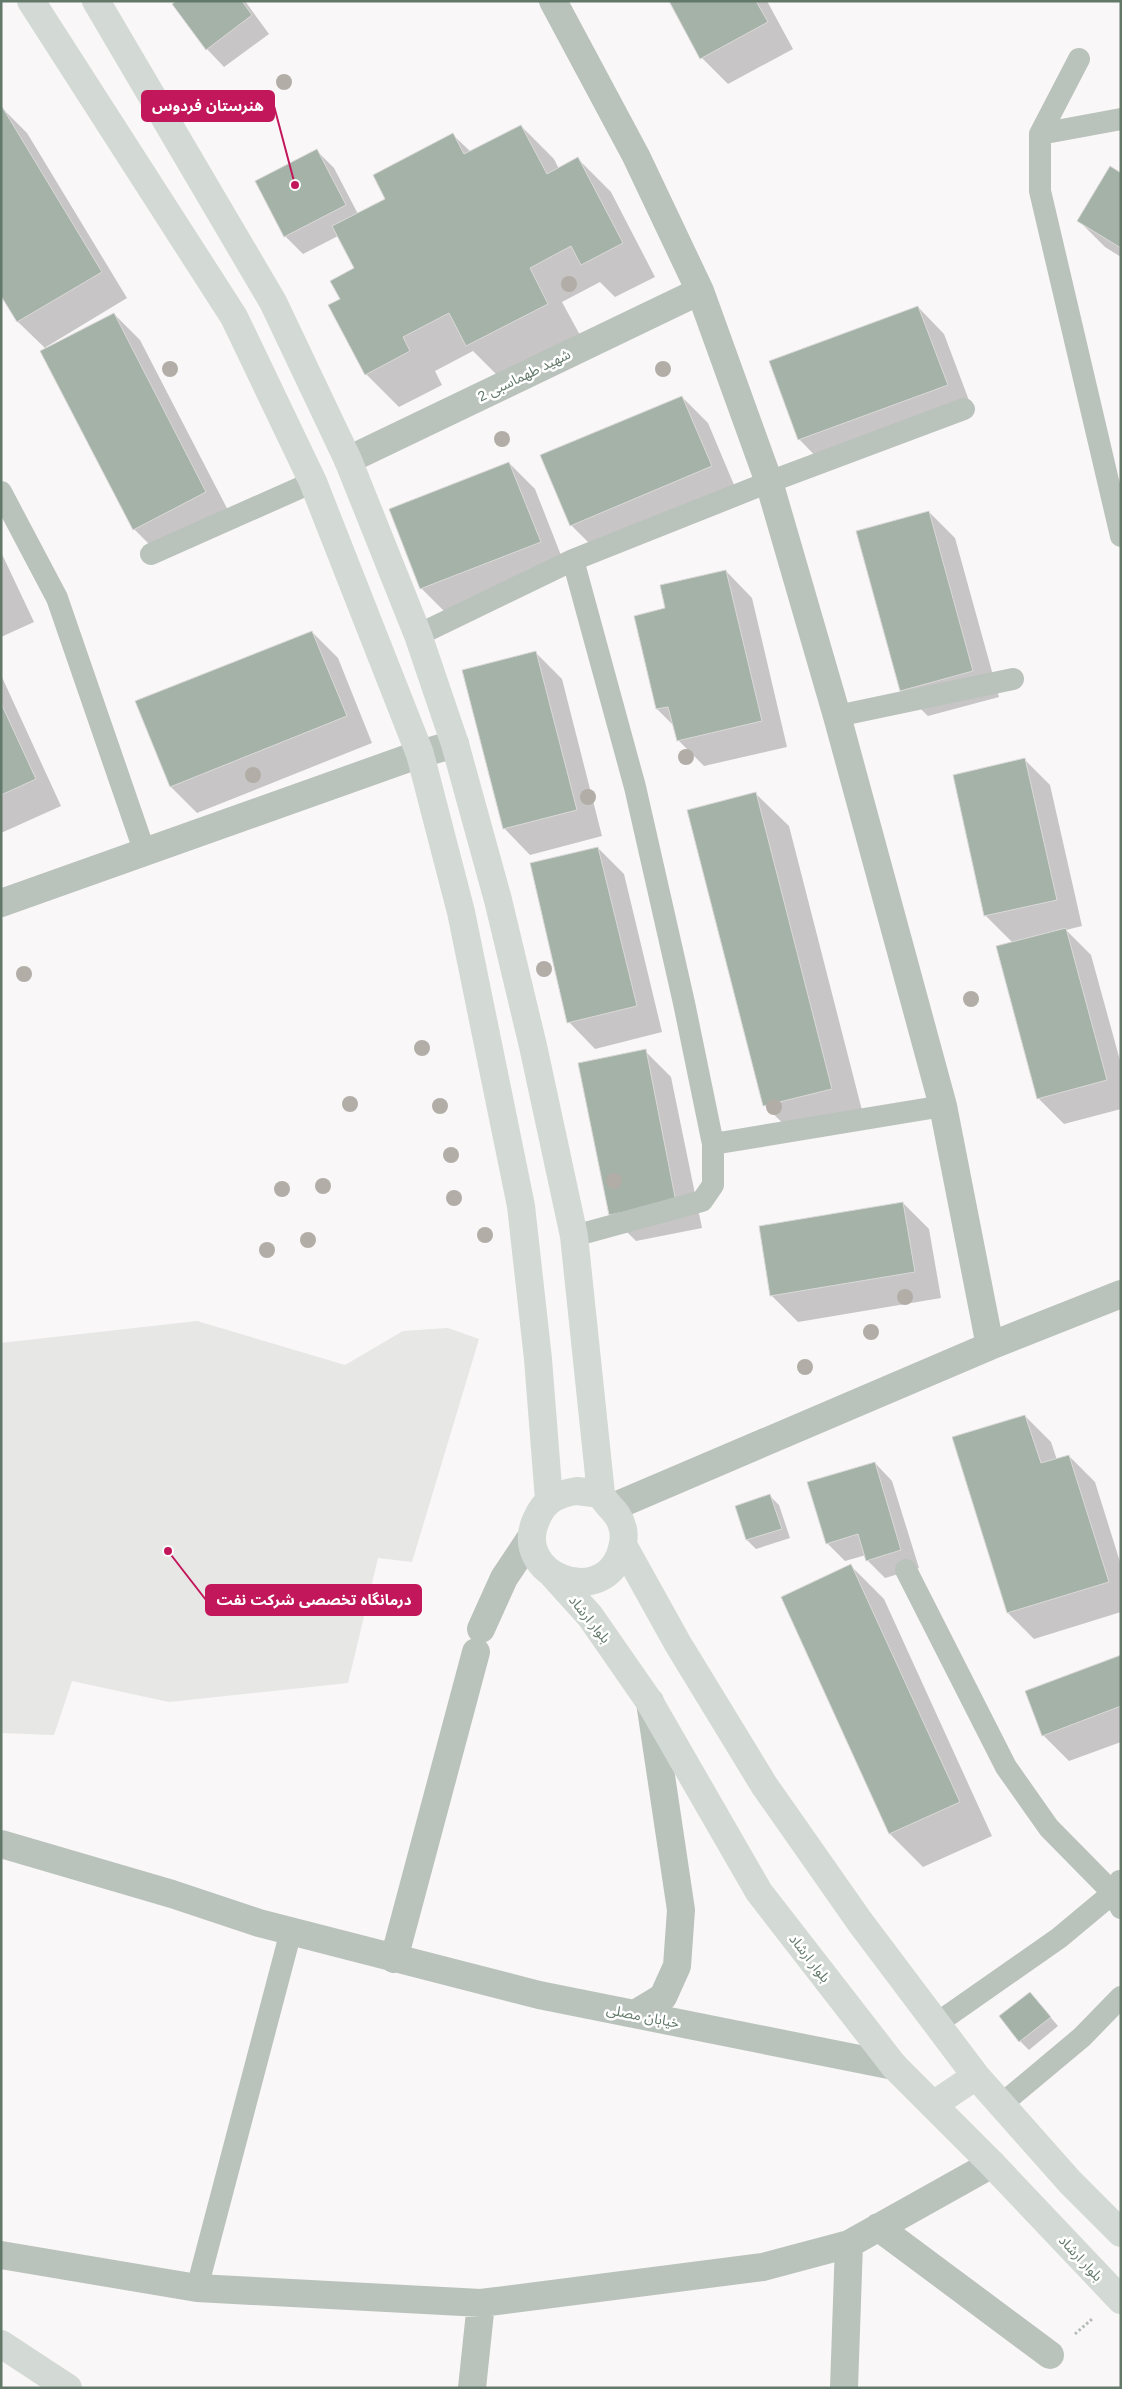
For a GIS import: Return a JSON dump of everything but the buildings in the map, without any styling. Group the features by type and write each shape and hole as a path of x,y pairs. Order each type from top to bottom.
{"main road":[{"path":"31,1 234,317 312,482 420,754 461,912 521,1206 538,1359 549,1500"},
{"path":"96,1 273,302 348,460 418,635 455,744 501,909 533,1046 574,1236 607,1500 620,1518 624,1531 623,1545 618,1559 609,1571 596,1579 581,1583 567,1581 553,1575 542,1564 535,1551 532,1536 535,1522 542,1507 549,1500 563,1493 577,1491 607,1500"},
{"path":"623,1545 678,1644 764,1785 860,1922 976,2076 1070,2182 1121,2233"},
{"name":"بلوار ارشاد","path":"553,1575 590,1616 649,1701 759,1892 894,2066 992,2164 1119,2299"},
{"path":"933,2105 976,2076"},
{"path":"1,2344 68,2388"}],"street":[{"path":"553,1 636,156 700,291 769,482 837,716 943,1106 990,1346"},
{"name":"شهید طهماسبی 2","path":"348,460 700,291"},
{"path":"1,903 420,754 455,744"},
{"path":"607,1500 1121,1294"},
{"path":"394,1959 479,1641 504,1578 532,1536"},
{"path":"635,2014 663,1997 677,1966 680,1910 649,1701"},
{"name":"خیابان مصلی","path":"1,1844 291,1931 394,1959 539,1995 894,2066"},
{"path":"1,2255 197,2288 481,2302 763,2267 848,2244 992,2164"},
{"path":"878,2227 1050,2355"},
{"path":"844,2388 848,2244"},
{"path":"472,2388 481,2302"}],"lane":[{"path":"1079,59 1040,134 1040,191 1121,536"},
{"path":"1040,134 1121,119"},
{"path":"418,635 573,560 769,482 964,409"},
{"path":"151,554 312,482"},
{"path":"1,492 57,598 145,853"},
{"path":"573,560 635,787 684,1004 713,1144 713,1185 702,1201 574,1236"},
{"path":"837,716 1013,679"},
{"path":"713,1144 943,1106"},
{"path":"906,1570 1006,1767 1049,1828 1118,1894 1059,1938 936,2024"},
{"path":"197,2288 291,1931"},
{"path":"1002,2104 1082,2038 1121,1997"}],"path":[{"path":"1050,2355 1119,2299"}],"shaded area":[{"path":"197,1321 345,1365 403,1331 448,1328 479,1339 412,1562 378,1558 348,1683 169,1702 72,1681 54,1735 1,1733 1,1343"}],"place":[{"name":"هنرستان فردوس","path":"295,185"},
{"name":"درمانگاه تخصصی شرکت نفت","path":"168,1551"}]}
